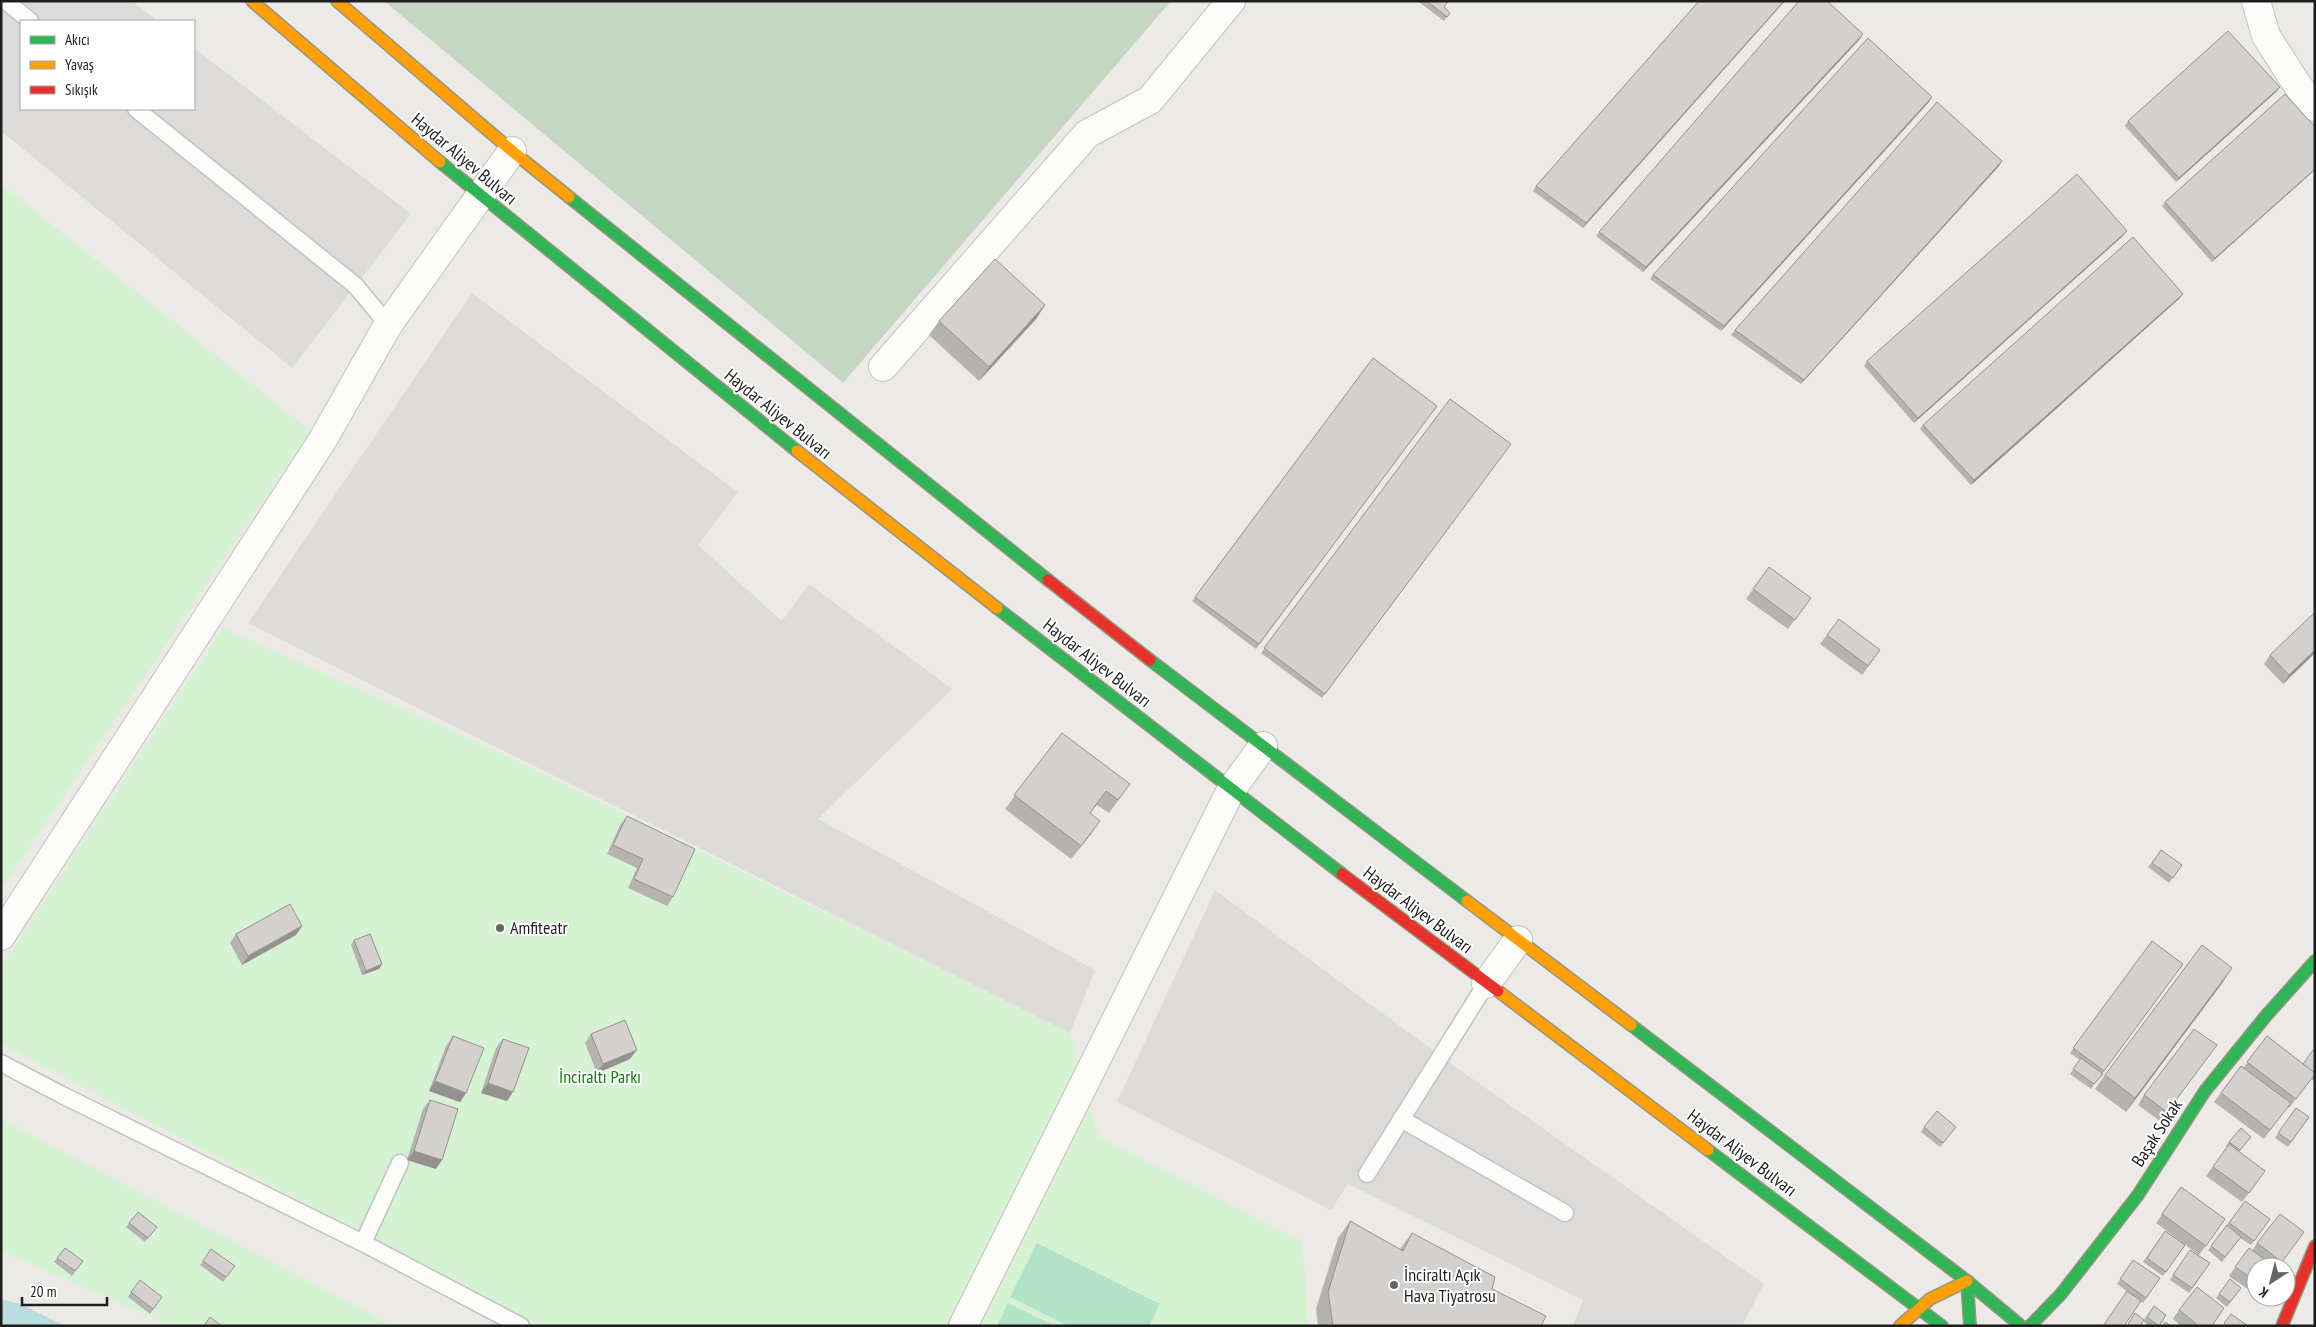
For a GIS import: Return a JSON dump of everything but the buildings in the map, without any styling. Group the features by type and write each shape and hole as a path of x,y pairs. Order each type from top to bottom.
{"main road":[{"name":"Haydar Aliyev Bulvarı","path":"252,1 479,195 824,473 1231,790 1942,1326"},
{"name":"Haydar Aliyev Bulvarı","path":"337,1 512,151 1096,619 1967,1281 2021,1326"},
{"name":"Başak Sokak","path":"2030,1326 2061,1294 2138,1194 2205,1091 2265,1017 2315,961"},
{"path":"2282,1326 2315,1246"},
{"path":"1900,1326 1918,1307 1954,1285 1967,1281 1970,1326"}],"street":[{"path":"882,367 1087,134 1150,100 1231,1"},
{"path":"2256,1 2266,36 2298,86 2315,107"},
{"path":"1,936 322,441 388,325 512,151"},
{"path":"963,1326 1231,790 1264,746"},
{"path":"1486,984 1518,940"}],"lane":[{"path":"6,1 29,20"},
{"path":"137,110 356,286 388,325"},
{"path":"1366,1174 1486,984"},
{"path":"1,1063 363,1243 521,1326"},
{"path":"1401,1119 1565,1213"},
{"path":"363,1243 400,1163"}],"green space":[{"path":"384,1 1171,1 843,383"},
{"path":"1,184 310,431 1,890"},
{"name":"İnciraltı Parkı","path":"223,628 510,757 1070,1033 1098,1136 1302,1242 1307,1326 540,1326 1,1044 1,967"},
{"path":"1,1119 393,1326 172,1326 1,1251"},
{"path":"1037,1243 1160,1304 1149,1326 1068,1326 1010,1297"},
{"path":"1008,1303 1055,1326 997,1326"}],"shaded area":[{"path":"1,1 132,1 157,20 20,20 20,110 195,110 195,49 411,214 292,368 1,131"},
{"path":"472,293 738,492 698,545 782,621 809,584 952,689 818,819 1095,970 1070,1033 248,623"},
{"path":"1215,890 1453,1065 1764,1284 1742,1326 1573,1326 1583,1300 1348,1184 1331,1210 1117,1102"}],"water":[{"path":"1,1299 21,1304 65,1326 1,1326"}],"traffic: fast":[{"path":"440,162 797,451"},
{"path":"569,197 1048,580"},
{"path":"997,608 1342,874"},
{"path":"1150,660 1467,901"},
{"path":"2030,1326 2061,1294 2138,1195 2205,1091 2265,1017 2315,961"},
{"path":"1631,1025 1967,1281 2021,1326"},
{"path":"1708,1150 1942,1326"},
{"path":"1967,1281 1970,1326"}],"traffic: slow":[{"path":"252,1 440,162"},
{"path":"337,1 512,151 569,197"},
{"path":"797,451 997,608"},
{"path":"1467,901 1631,1025"},
{"path":"1498,991 1708,1150"},
{"path":"1900,1326 1930,1299 1967,1281"}],"traffic: jam":[{"path":"1048,580 1150,660"},
{"path":"1342,874 1498,991"},
{"path":"2282,1326 2315,1246"}],"place":[{"name":"Amfiteatr","path":"500,928"},
{"name":"İnciraltı Açık Hava Tiyatrosu","path":"1394,1285"}]}
